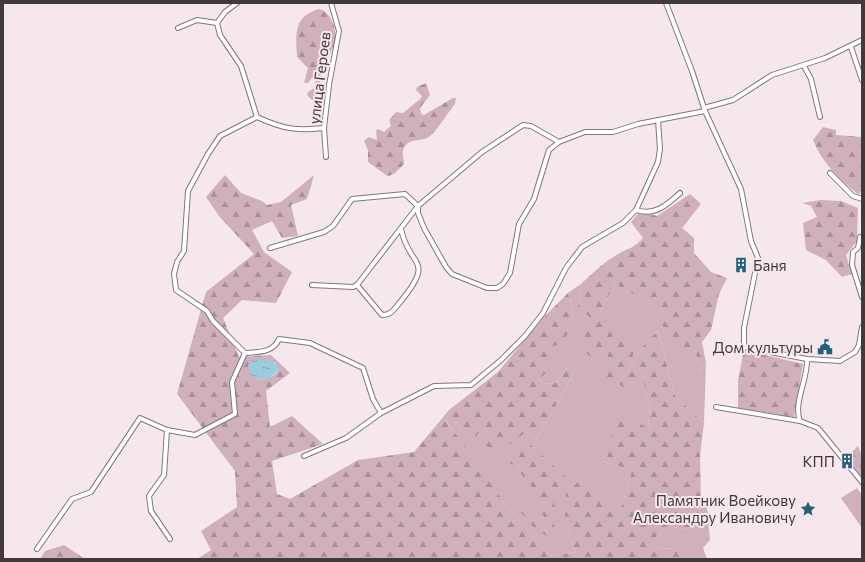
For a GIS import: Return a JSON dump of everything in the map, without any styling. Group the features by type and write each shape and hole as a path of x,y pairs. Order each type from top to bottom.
{"street":[{"path":"237,3 224,12 217,23 220,35 241,66 257,117 272,124 300,130 324,128"},
{"name":"улица Героев","path":"326,157 324,128 329,85 339,31 331,3"},
{"path":"666,3 704,109 741,190 750,240 758,258 744,328 744,346 807,359 840,361 855,352 859,345 862,327"},
{"path":"178,28 197,20 217,23"},
{"path":"270,248 324,232 333,226 352,199 405,194 418,206 422,223 439,256 452,274 487,288 497,288 504,284 510,273 519,224 534,199 549,150 559,142 585,132 613,132 704,109 733,100 772,76 804,66 850,47 862,40"},
{"path":"850,47 862,80"},
{"path":"804,66 811,79 820,117"},
{"path":"245,353 213,321 207,311 176,290 174,274 177,262 184,251 188,191 208,154 220,136 257,117"},
{"path":"304,456 346,438 381,413 434,386 471,385 501,360 525,336 543,313 566,268 582,247 623,223 636,210 658,162 660,149 658,120"},
{"path":"312,285 353,287 357,285 418,206 482,152 522,125 531,126 559,142"},
{"path":"830,173 853,196 862,199"},
{"path":"636,210 644,213 655,211 665,207 680,193"},
{"path":"357,285 382,315 392,313 418,278 417,263 402,237 401,229"},
{"path":"860,237 858,248 853,252 852,265 862,297"},
{"path":"245,353 271,349 276,345 279,339 310,343 363,368 373,399 381,413"},
{"path":"37,549 72,498 91,492 140,418 167,430 195,435 235,414 232,382 245,353"},
{"path":"800,421 797,412 807,368 807,359"},
{"path":"716,407 800,421 818,428 862,482"},
{"path":"167,430 164,475 149,496 151,511 170,539"}],"green space":[{"path":"319,9 323,10 329,15 334,26 335,39 321,74 320,100 312,100 307,95 308,92 316,87 315,78 312,78 308,83 304,83 308,68 297,57 296,40 300,21 304,16"},
{"path":"426,83 430,95 420,108 421,114 424,115 453,98 456,98 455,104 430,136 408,143 405,146 403,151 404,164 395,173 389,176 386,175 368,162 368,150 364,141 369,137 377,140 376,131 378,129 384,132 391,126 389,120 396,112 403,113 420,99 422,96 416,90 417,87"},
{"path":"823,127 836,130 836,135 862,137 862,188 859,195 832,170 817,149 813,140"},
{"path":"225,175 241,193 262,201 267,205 281,202 314,175 307,199 291,205 298,236 282,238 272,221 252,230 264,252 292,272 276,303 242,300 223,318 239,357 271,355 290,373 266,391 270,427 292,416 323,444 272,461 277,494 290,499 358,460 414,452 449,410 498,372 541,320 569,292 574,320 563,343 542,349 552,361 545,374 539,379 543,384 556,383 566,368 575,371 537,439 526,432 499,452 484,445 482,427 476,437 463,432 457,423 445,420 476,460 503,501 549,556 576,552 565,524 566,493 579,481 619,516 632,470 602,461 621,413 648,428 650,405 641,374 633,391 626,390 619,384 646,342 658,331 675,396 704,423 700,455 701,502 686,496 688,503 700,509 699,515 692,512 690,530 667,526 656,538 656,548 676,549 682,559 197,559 211,550 201,531 237,507 235,471 177,394 206,292 254,254 219,216 206,197","holes":["274,362 279,369 269,378 256,379"]},
{"path":"690,194 701,204 682,228 694,238 694,253 711,272 727,278 719,294 711,330 702,342 706,363 700,370 695,350 675,345 663,330 663,311 615,284 600,312 618,327 597,361 579,348 593,320 578,306 581,284 599,267 620,253 635,246 643,238 631,222 640,211 657,216"},
{"path":"821,200 841,201 858,208 857,241 846,255 852,274 842,277 826,260 806,250 803,223 817,217 811,206 802,203"},
{"path":"581,284 578,306 600,312 615,284 664,311 663,330 695,350 700,370 706,363 704,423 675,396 658,331 646,342 619,384 641,373 650,405 648,428 602,461 632,470 619,517 579,481 565,524 576,552 549,556 503,501 445,419 457,423 463,432 482,427 526,432 537,439 575,371 566,368 556,383 543,384 539,379 542,349 574,320 569,292"},
{"path":"623,331 637,345 631,360 614,380 600,375 610,350"},
{"path":"744,350 803,364 794,417 738,408 738,380"},
{"path":"531,445 567,478 554,495 554,520 558,542 536,530 506,495 506,486 538,521 545,518 538,508 535,492 516,467 507,461 508,451 516,452"},
{"path":"858,446 862,456 862,477 851,463 853,451"},
{"path":"857,488 862,495 862,528 841,498"},
{"path":"686,496 707,505 710,540 703,548 707,559 682,559 676,549 656,548 656,538 667,526 690,530 692,512 699,514 700,509 688,503"},
{"path":"64,545 85,559 40,559 45,551"}],"water":[{"path":"257,359 273,362 279,369 269,379 256,379 251,376 248,365 251,361"}],"place":[{"name":"Баня","path":"741,265"},
{"name":"Дом культуры","path":"825,347"},
{"name":"КПП","path":"847,461"},
{"name":"Памятник Воейкову Александру Ивановичу","path":"808,509"}]}
